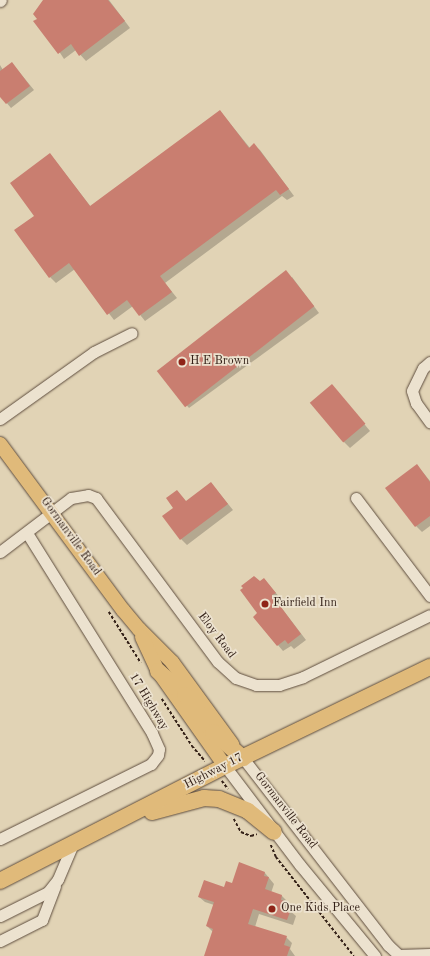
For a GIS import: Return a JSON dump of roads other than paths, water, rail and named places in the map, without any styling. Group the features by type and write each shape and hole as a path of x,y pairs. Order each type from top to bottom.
{"highway":[{"name":"Highway 17","path":"0,881 220,769 430,667"},
{"path":"158,671 185,695 213,732 243,758"},
{"path":"118,822 204,798 229,801 248,811 268,835"}],"main road":[{"name":"Gormanville Road","path":"0,444 139,630 172,662 243,758"},
{"name":"Gormanville Road","path":"139,630 158,671 220,769"}],"street":[{"path":"0,419 94,352 132,333"},
{"path":"430,362 423,368 412,391 416,402 430,422"},
{"name":"Eloy Road","path":"0,552 80,495 96,498 218,662 236,678 246,683 267,686 297,679 430,615"},
{"path":"356,498 430,596"},
{"name":"17 Highway","path":"0,839 151,764 158,755 158,749 152,733 27,533"},
{"name":"Gormanville Road","path":"243,758 388,944 399,955"},
{"name":"Gormanville Road","path":"220,769 268,835 286,847 375,956"},
{"path":"0,941 42,920 73,844"},
{"path":"0,916 48,892 58,879"},
{"path":"399,955 430,954"}],"place":[{"name":"H E Brown","path":"182,362"},
{"name":"Fairfield Inn","path":"265,604"},
{"name":"One Kids Place","path":"272,909"}]}
